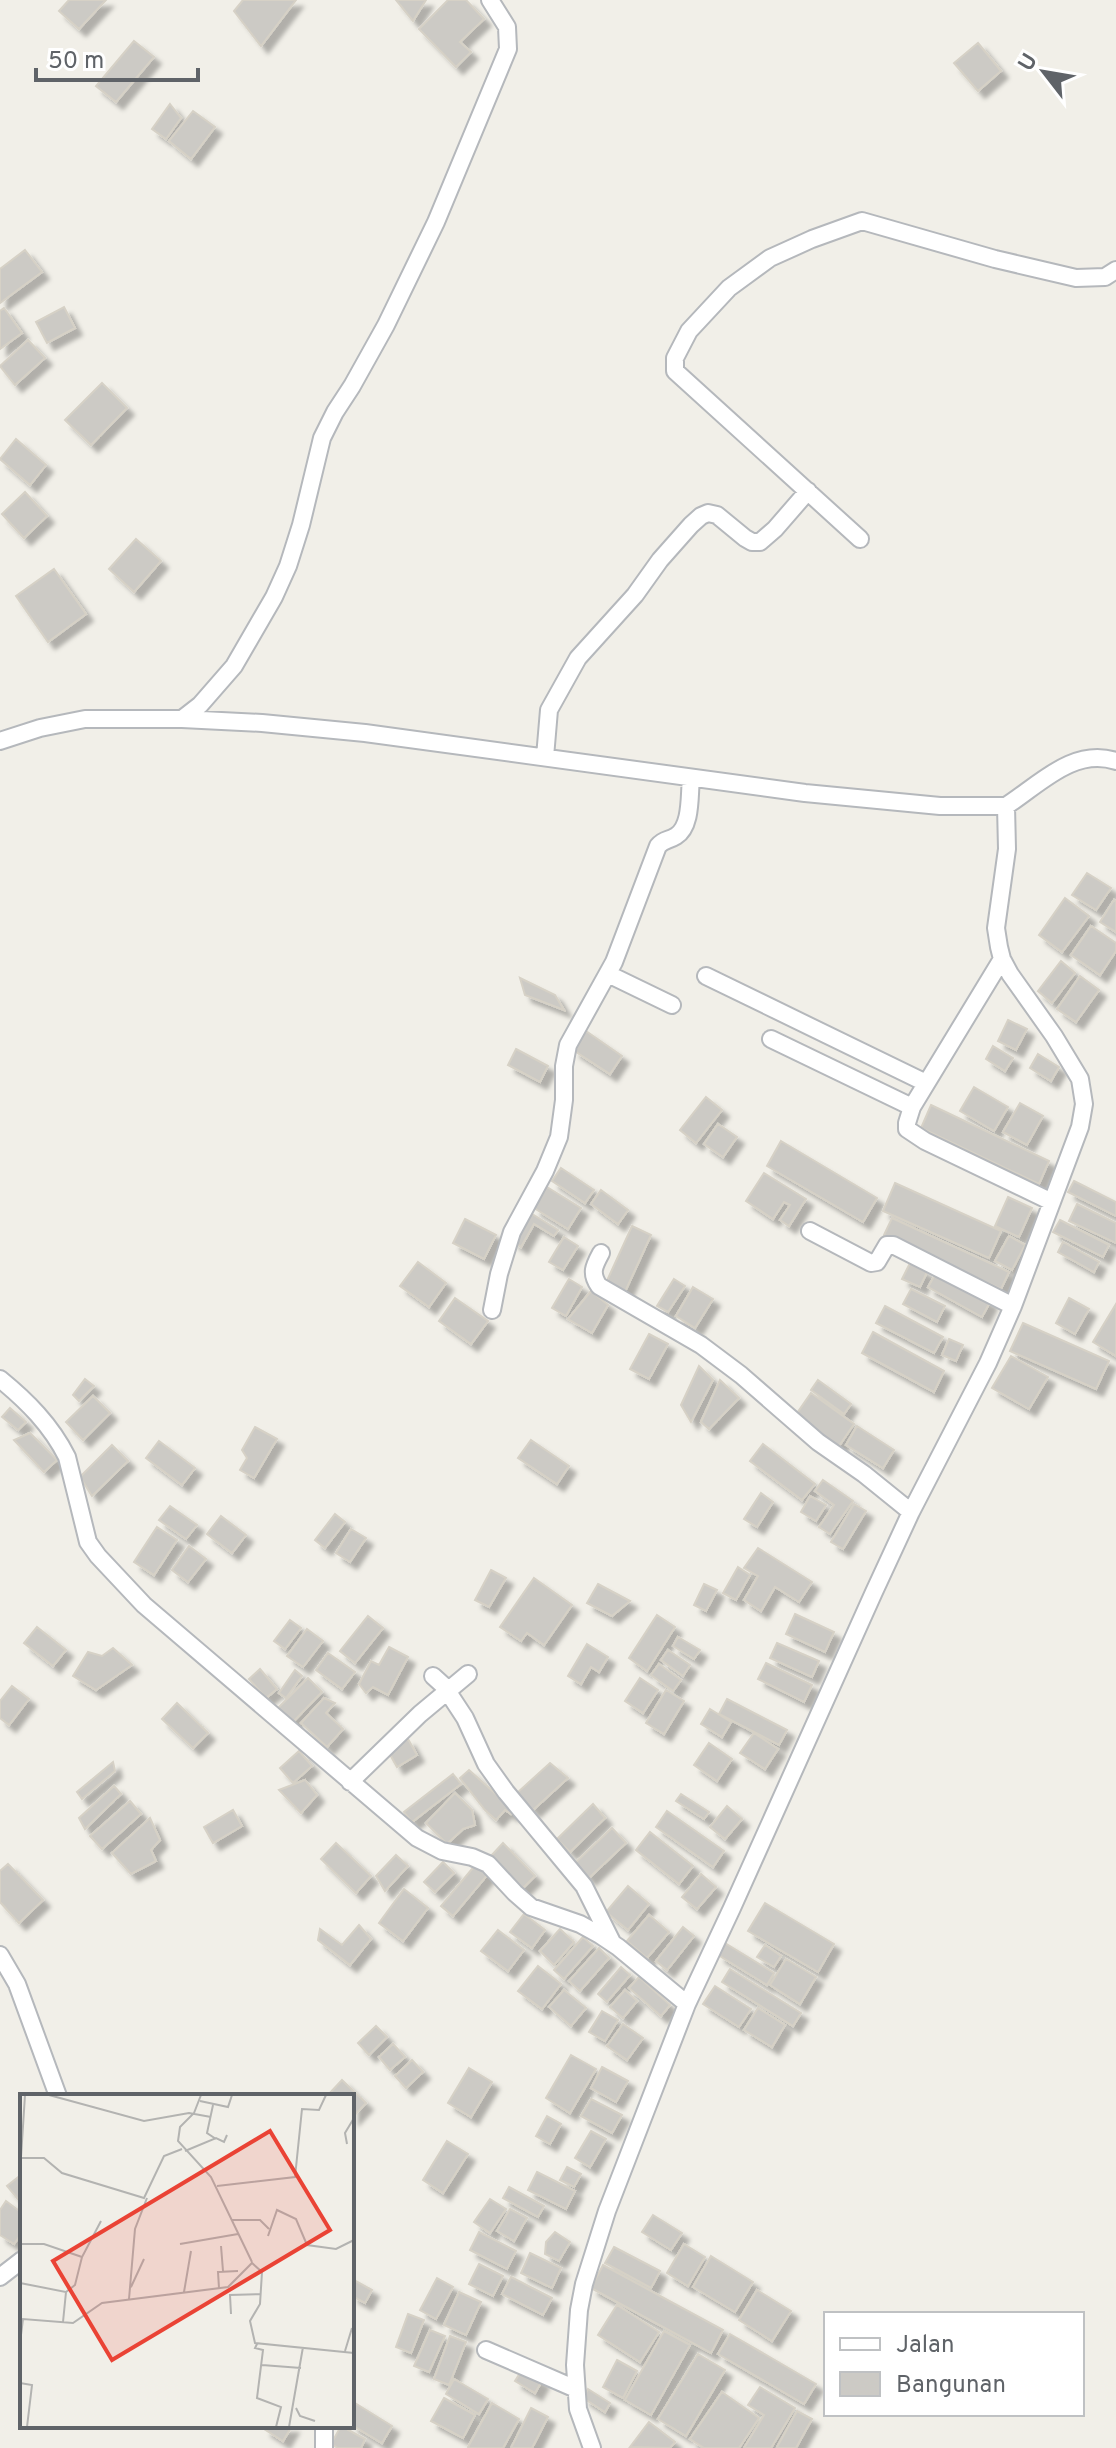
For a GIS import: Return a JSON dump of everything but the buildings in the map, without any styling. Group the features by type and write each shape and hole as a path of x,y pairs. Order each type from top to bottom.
{"street":[{"path":"182,719 200,705 234,666 274,597 301,525 322,438 386,325 436,222 508,49 507,27 490,0"},
{"path":"860,539 675,371 675,358 689,331 729,288 770,258 862,221 995,259 1076,278 1105,277 1116,270"},
{"path":"545,757 549,710 578,658 635,595 691,525 708,513 717,515 745,538 760,542 808,491"},
{"path":"0,741 40,728 85,719 262,723 365,733 691,779 940,806 1006,806 1063,767 1081,759 1098,757 1116,761"},
{"path":"492,1310 512,1232 545,1171 559,1137 568,1045 608,974 658,846 677,835 685,822 691,779"},
{"path":"592,2448 578,2409 575,2365 579,2310 592,2251 687,2004 911,1512 974,1391 1013,1306 1080,1127 1084,1092 1080,1079 1002,959 996,928 1007,849 1006,806"},
{"path":"1002,959 912,1107 907,1129 1052,1202"},
{"path":"608,974 672,1005"},
{"path":"706,976 926,1083"},
{"path":"771,1039 912,1107"},
{"path":"810,1231 871,1263 877,1262 887,1245 893,1245 1013,1306"},
{"path":"601,1253 593,1269 593,1278 599,1286 701,1345 741,1375 818,1442 911,1512"},
{"path":"0,1379 26,1400 62,1446 88,1542 144,1605 424,1842 442,1851 480,1859 531,1907 580,1924 612,1943 687,2004"},
{"path":"350,1782 420,1714 468,1674"},
{"path":"433,1676 465,1718 486,1764 584,1886 612,1943"},
{"path":"0,1955 17,1984 57,2094"},
{"path":"0,2277 20,2262"},
{"path":"486,2350 576,2389"}]}
